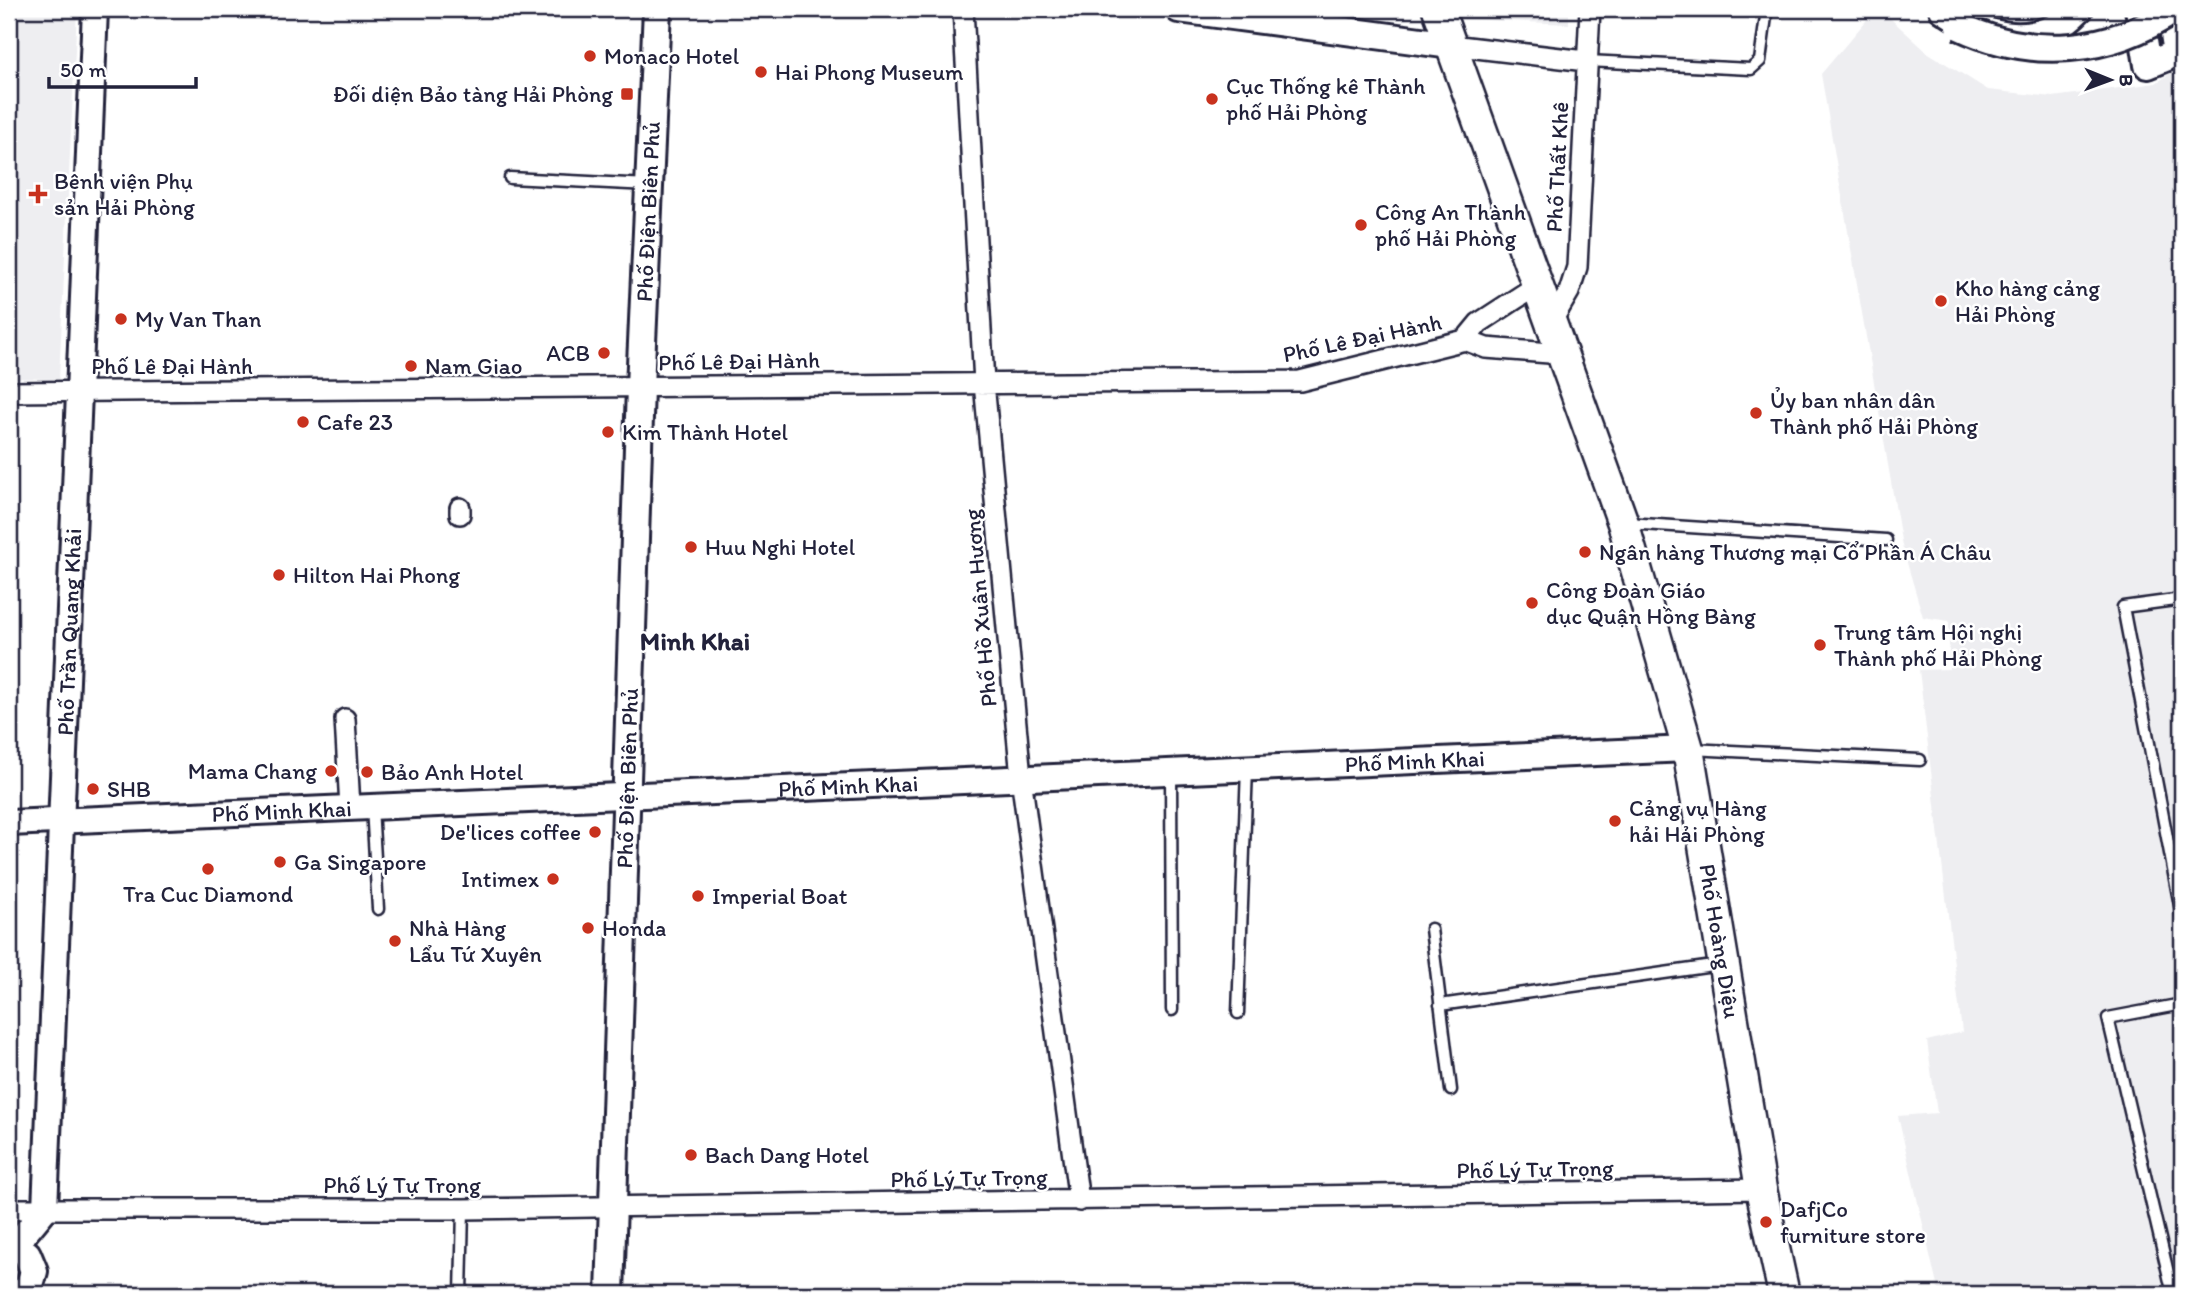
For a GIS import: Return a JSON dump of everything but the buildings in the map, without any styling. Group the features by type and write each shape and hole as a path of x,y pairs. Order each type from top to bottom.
{"main road":[{"name":"Phố Điện Biên Phủ","path":"610,1294 640,387 657,9"},
{"path":"1179,9 1451,45"},
{"name":"Phố Hoàng Diệu","path":"1438,9 1623,523 1688,749 1761,1189 1784,1294"},
{"path":"1936,9 1959,26 1983,37 2009,44 2050,48 2110,42 2143,29 2173,9 2177,53 2148,65 2139,9"},
{"path":"1952,15 1985,32 2010,38 2035,35 2056,27 2079,9"},
{"path":"13,1243 27,1254 34,1271 29,1288 18,1294"}],"street":[{"name":"Phố Trần Quang Khải","path":"45,1209 95,9"},
{"name":"Phố Hồ Xuân Hương","path":"963,9 984,383 1020,777 1079,1200"},
{"name":"Phố Thất Khê","path":"1552,321 1569,292 1577,267 1590,9"},
{"path":"1451,45 1586,61"},
{"name":"Phố Lê Đại Hành","path":"1465,340 1479,324 1539,284"},
{"name":"Phố Lê Đại Hành","path":"9,392 1300,381 1465,340 1486,348 1562,354"},
{"path":"345,719 361,806"},
{"name":"Phố Minh Khai","path":"9,823 1688,749"},
{"name":"Phố Lý Tự Trọng","path":"9,1209 463,1209 1761,1189"},
{"path":"13,1243 45,1209"}],"lane":[{"path":"1586,61 1751,69 1760,61 1767,9"},
{"path":"510,178 649,185"},
{"path":"1623,523 1886,540"},
{"path":"2182,599 2123,607 2182,916"},
{"path":"1688,749 1920,760"},
{"path":"1238,1013 1247,767"},
{"path":"1171,771 1172,1010"},
{"path":"361,806 378,909"},
{"path":"1431,929 1451,1090"},
{"path":"1440,1005 1724,964"},
{"path":"2173,1294 2108,1018 2182,1004"},
{"path":"461,1294 463,1209"}],"shaded area":[{"name":"Bênh viện Phụ sản Hải Phòng","path":"9,9 77,9 59,379 9,378"},
{"path":"1460,9 1569,9 1569,24 1463,19"},
{"path":"1876,9 1880,9 1927,52 1988,90 2053,97 2156,83 2182,66 2182,1294 1939,1294 1898,1116 1937,1113 1927,1041 1962,1032 1919,670 1949,669 1949,621 1923,617 1902,546 1821,74"}],"place":[{"name":"Monaco Hotel","path":"590,56"},
{"name":"Hai Phong Museum","path":"761,72"},
{"name":"Đối diện Bảo tàng Hải Phòng","path":"627,94"},
{"name":"Cục Thống kê Thành phố Hải Phòng","path":"1212,99"},
{"name":"Bênh viện Phụ sản Hải Phòng","path":"38,194"},
{"name":"Công An Thành phố Hải Phòng","path":"1361,225"},
{"name":"Kho hàng cảng Hải Phòng","path":"1941,301"},
{"name":"My Van Than","path":"121,319"},
{"name":"ACB","path":"604,353"},
{"name":"Nam Giao","path":"411,366"},
{"name":"Ủy ban nhân dân Thành phố Hải Phòng","path":"1756,413"},
{"name":"Cafe 23","path":"303,422"},
{"name":"Kim Thành Hotel","path":"608,432"},
{"name":"Huu Nghi Hotel","path":"691,547"},
{"name":"Ngân hàng Thương mại Cổ Phần Á Châu","path":"1585,552"},
{"name":"Hilton Hai Phong","path":"279,575"},
{"name":"Công Đoàn Giáo dục Quận Hồng Bàng","path":"1532,603"},
{"name":"Trung tâm Hội nghị Thành phố Hải Phòng","path":"1820,645"},
{"name":"Mama Chang","path":"331,771"},
{"name":"Bảo Anh Hotel","path":"367,772"},
{"name":"SHB","path":"93,789"},
{"name":"Cảng vụ Hàng hải Hải Phòng","path":"1615,821"},
{"name":"De'lices coffee","path":"595,832"},
{"name":"Ga Singapore","path":"280,862"},
{"name":"Tra Cuc Diamond","path":"208,869"},
{"name":"Intimex","path":"553,879"},
{"name":"Imperial Boat","path":"698,896"},
{"name":"Honda","path":"588,928"},
{"name":"Nhà Hàng Lẩu Tứ Xuyên","path":"395,941"},
{"name":"Bach Dang Hotel","path":"691,1155"},
{"name":"DafjCo furniture store","path":"1766,1222"}],"district":[{"name":"Minh Khai","path":"695,641"}]}
